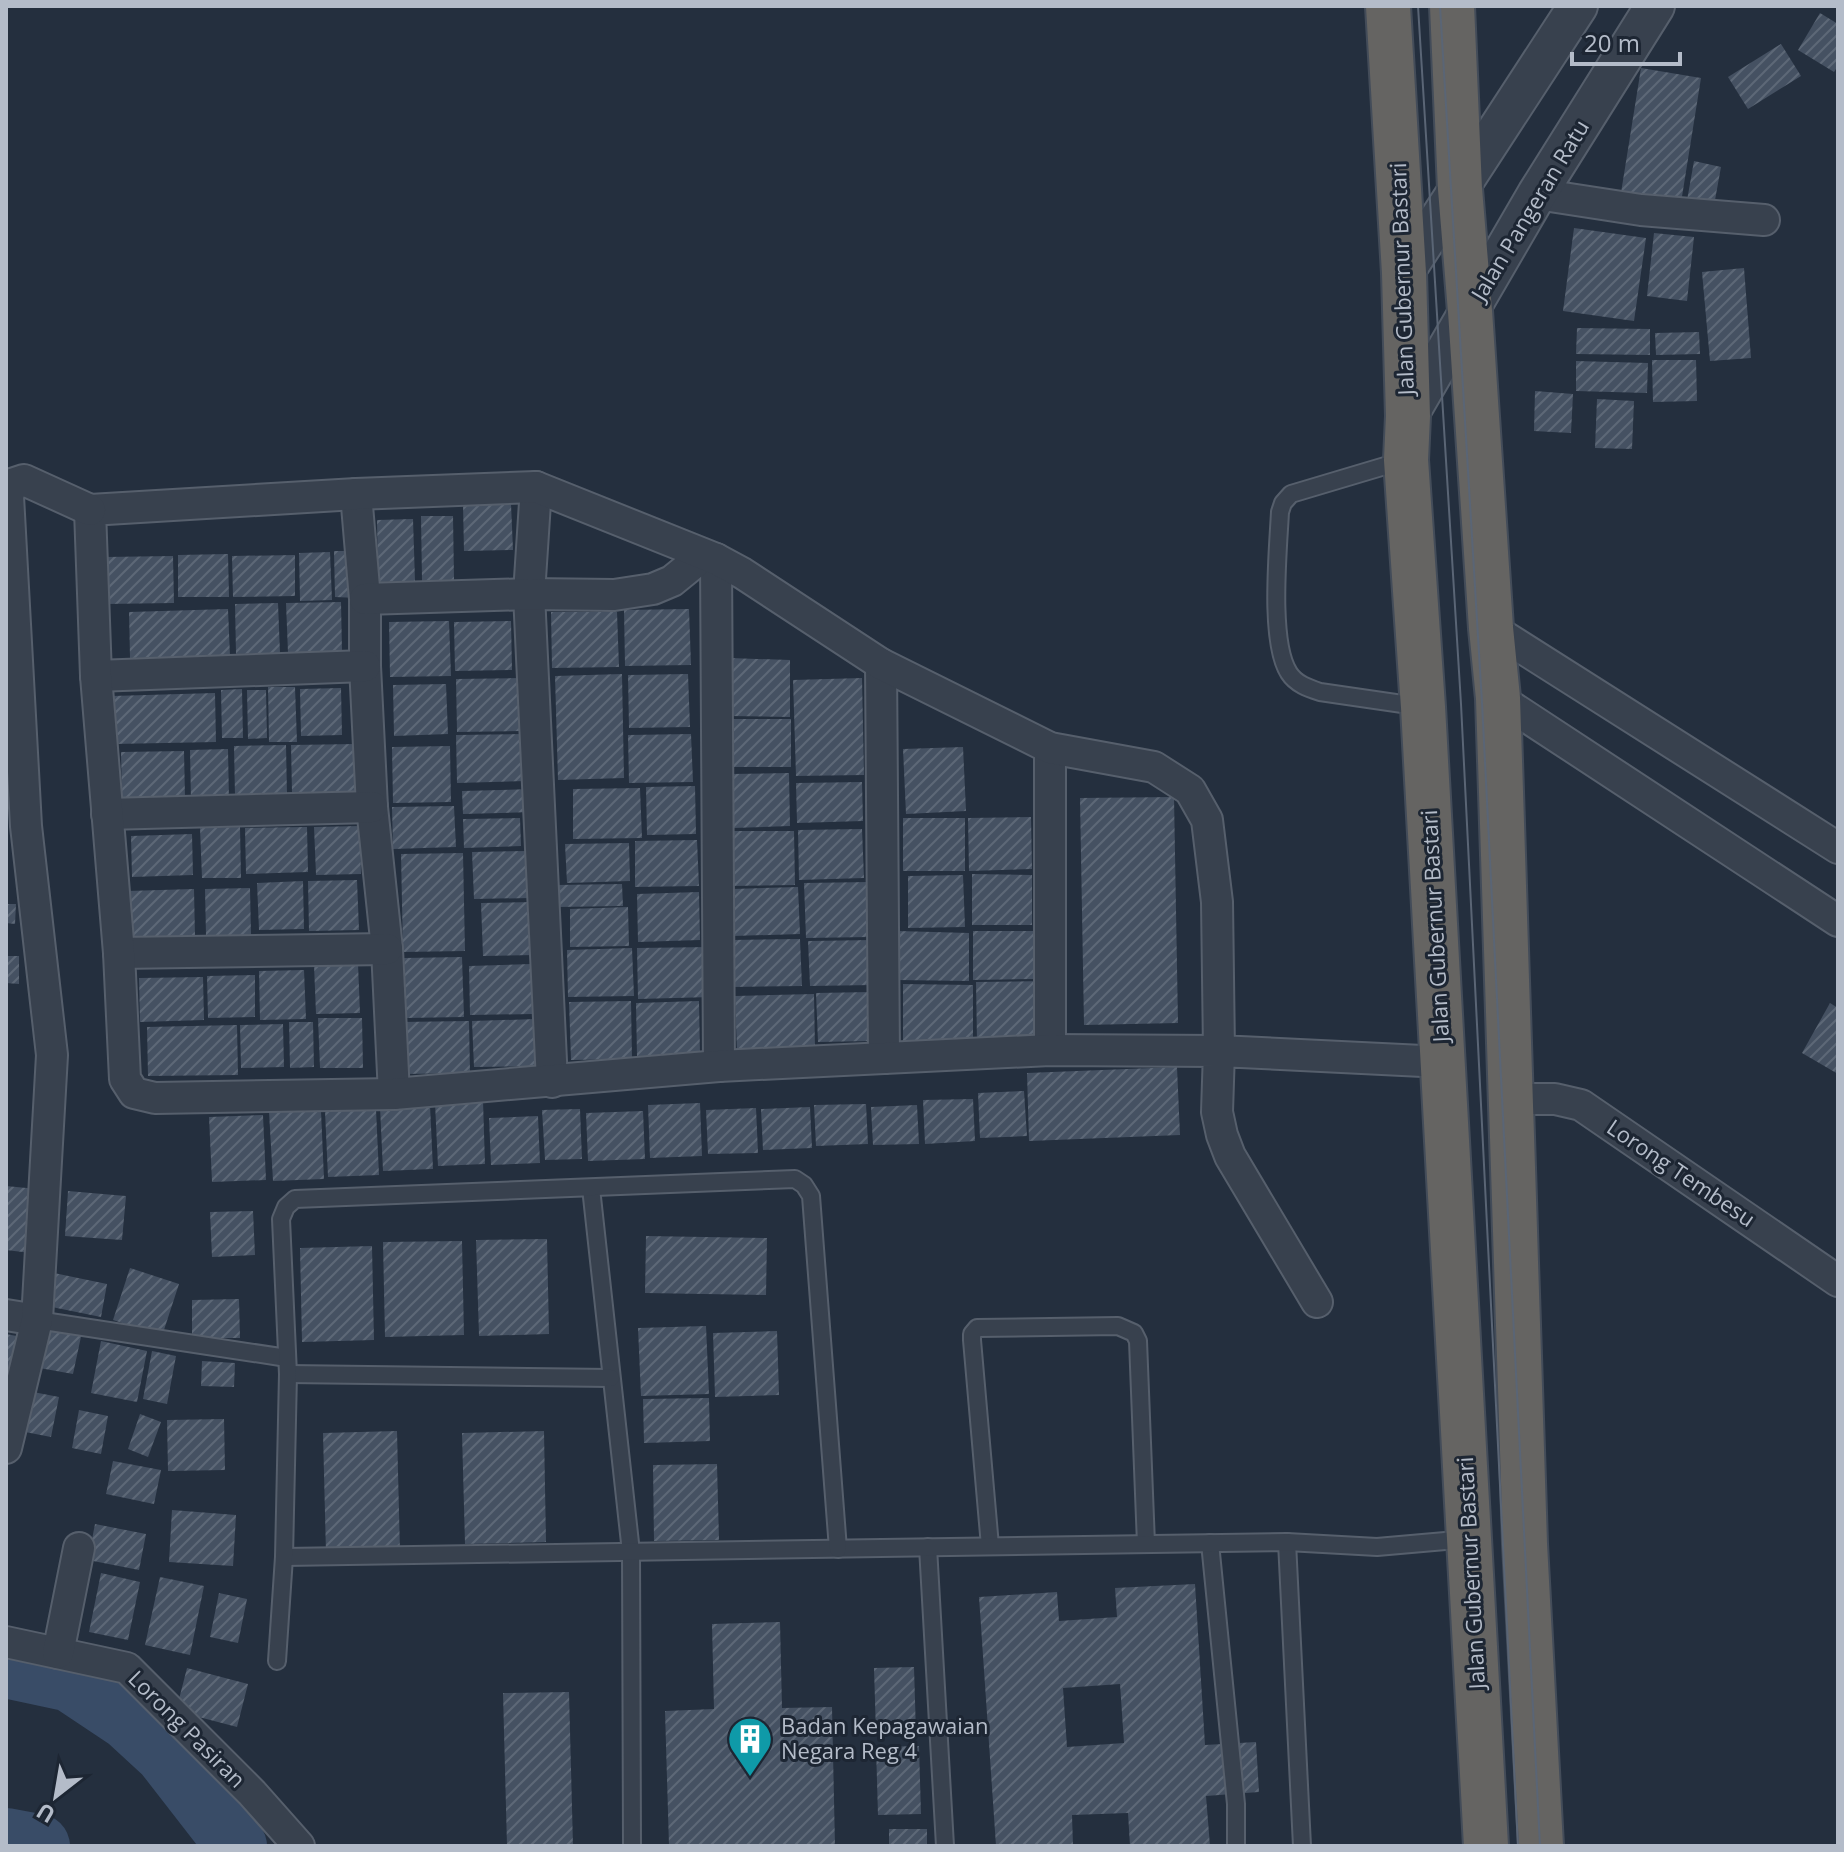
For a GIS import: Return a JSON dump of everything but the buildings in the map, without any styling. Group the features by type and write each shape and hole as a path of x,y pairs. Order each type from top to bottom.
{"highway":[{"name":"Jalan Gubernur Bastari","path":"1388,6 1404,273 1408,416 1406,460 1423,707 1486,1846"},
{"path":"1452,6 1460,189 1498,698 1525,1544 1541,1846"},
{"path":"1469,1543 1525,1544"}],"street":[{"path":"1404,273 1578,6"},
{"name":"Jalan Pangeran Ratu","path":"1408,416 1537,194 1655,6"},
{"path":"1537,194 1641,210 1764,220"},
{"path":"6,1448 37,1320 52,1055 26,826 10,632 8,496 12,484 24,480 90,510 536,487 710,557 742,573 881,664 1050,748 1154,767 1190,790 1207,820 1217,902 1217,1112 1222,1135 1230,1156 1317,1302"},
{"path":"536,487 529,594 552,1082"},
{"path":"356,494 365,599 372,807 387,949 394,1094"},
{"path":"90,510 96,676 119,953 125,1079 134,1093 155,1098 394,1094 719,1066 1050,1050 1219,1051 1443,1062"},
{"path":"365,599 614,595 653,589 710,557"},
{"path":"710,557 719,1066"},
{"path":"1491,628 1838,848"},
{"path":"881,664 884,1058"},
{"path":"96,676 365,666"},
{"path":"1498,698 1838,921"},
{"path":"1050,748 1050,1050"},
{"path":"107,814 372,807"},
{"path":"119,953 387,949"},
{"name":"Lorong Tembesu","path":"1512,1099 1555,1099 1581,1105 1838,1281"},
{"path":"6,1315 37,1320"},
{"path":"58,1653 79,1548"},
{"name":"Lorong Pasiran","path":"6,1642 127,1668 252,1793 299,1846"}],"lane":[{"path":"1406,460 1291,494 1280,512 1276,595 1281,657 1290,676 1304,687 1423,707"},
{"path":"277,1661 284,1557 288,1366 281,1219 286,1207 295,1199 795,1179 804,1185 811,1196 838,1549"},
{"path":"591,1188 631,1552 632,1846"},
{"path":"37,1320 288,1366 611,1378"},
{"path":"990,1546 972,1340 977,1328 1118,1326 1134,1333 1138,1341 1146,1544"},
{"path":"284,1557 1287,1542 1377,1547 1469,1543"},
{"path":"1287,1542 1302,1846"},
{"path":"1210,1543 1236,1804 1236,1846"},
{"path":"928,1547 945,1846"}],"waterway":[{"path":"6,1666 71,1680 128,1718 166,1753 235,1846"},
{"path":"6,1840 38,1846"}],"tram line":[{"path":"1418,6 1461,704 1518,1846"},
{"path":"1440,6 1482,703 1540,1846"}],"place":[{"name":"Badan Kepagawaian Negara Reg 4","path":"750,1778"}]}
